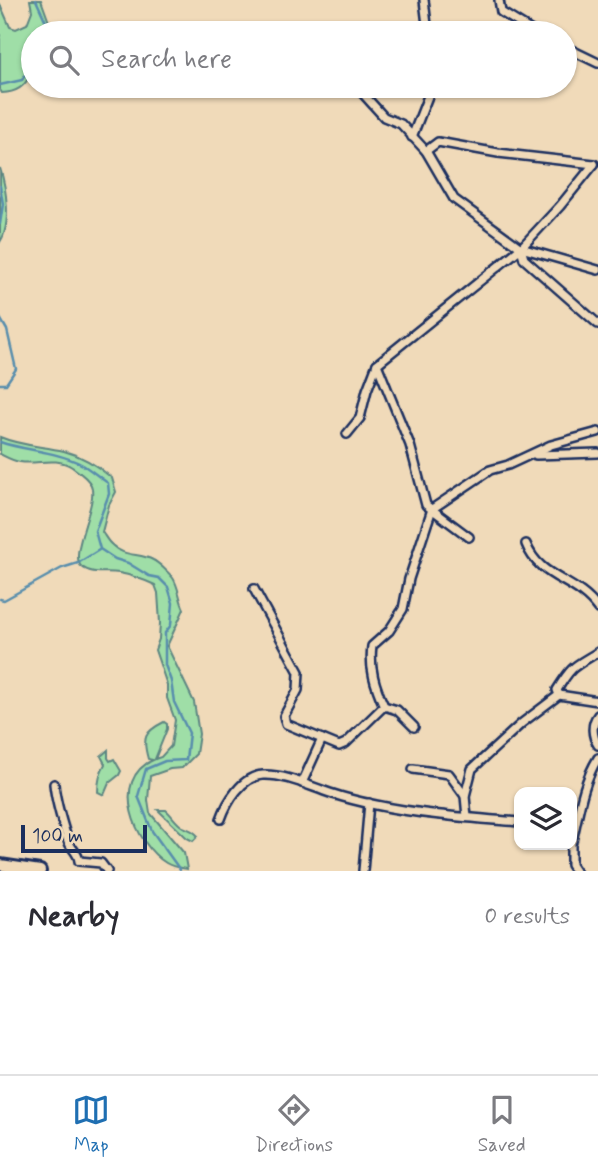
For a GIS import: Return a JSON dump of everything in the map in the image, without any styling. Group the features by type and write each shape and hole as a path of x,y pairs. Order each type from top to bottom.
{"main road":[{"path":"0,865 40,871"}],"street":[{"path":"424,0 427,21"},
{"path":"499,0 501,12 515,21"},
{"path":"577,53 598,63"},
{"path":"367,98 384,117 401,124 426,151 454,199 521,248 598,270"},
{"path":"412,137 427,98"},
{"path":"347,434 360,418 377,364 521,248 561,206 594,164 498,153 438,142 426,151"},
{"path":"521,248 524,259 598,324"},
{"path":"377,364 411,445 426,505 469,537"},
{"path":"414,727 397,710 384,706 375,687 370,660 372,646 389,631 402,609 432,509 490,470 508,466 551,445 598,432 598,440"},
{"path":"525,457 598,453"},
{"path":"526,544 539,566 598,605"},
{"path":"254,589 299,672 298,690 284,716 286,724 339,746 346,743 384,706"},
{"path":"559,695 557,690 568,671 575,664 598,652"},
{"path":"467,817 466,796 472,769 522,723 559,695 598,701"},
{"path":"598,715 594,720 593,734 598,745"},
{"path":"302,783 321,739"},
{"path":"577,810 589,773 598,758"},
{"path":"413,769 449,774 466,796"},
{"path":"221,819 226,804 247,780 262,775 302,783 369,803 434,815 514,822"},
{"path":"54,784 56,803 70,845 79,861 101,863 107,871"},
{"path":"363,871 369,803"},
{"path":"571,850 571,865 575,871"}],"green space":[{"path":"30,0 41,0 49,21 28,21 32,11"},
{"path":"0,4 10,27 16,29 21,27 21,87 2,93"},
{"path":"0,168 7,216 0,242"},
{"path":"0,437 71,453 90,462 112,478 116,492 109,505 102,532 116,549 153,560 175,582 184,609 167,646 194,702 199,734 196,754 182,768 150,776 148,800 150,813 184,853 187,869 166,863 155,854 145,842 131,812 132,782 140,769 153,760 148,759 146,736 164,722 167,724 155,759 161,757 171,746 175,720 155,650 160,623 155,585 123,574 95,572 82,567 78,561 78,552 91,504 90,482 66,464 53,461 20,462 0,454"},
{"path":"108,750 108,758 110,761 114,759 121,771 109,783 104,795 98,792 98,785 105,764 101,756"},
{"path":"158,810 166,810 181,825 198,836 193,841 187,838"}],"waterway":[{"path":"36,0 46,21"},
{"path":"0,85 21,80"},
{"path":"0,186 3,204 0,224"},
{"path":"0,318 7,330 16,369 6,384 0,384"},
{"path":"0,442 71,460 108,483 109,494 95,531 100,549 149,576 159,578 168,587 173,603 171,625 165,633 165,665 174,702 189,733 186,760 165,761 146,769 138,796 152,831 180,870"},
{"path":"0,599 4,600 99,550"}]}
